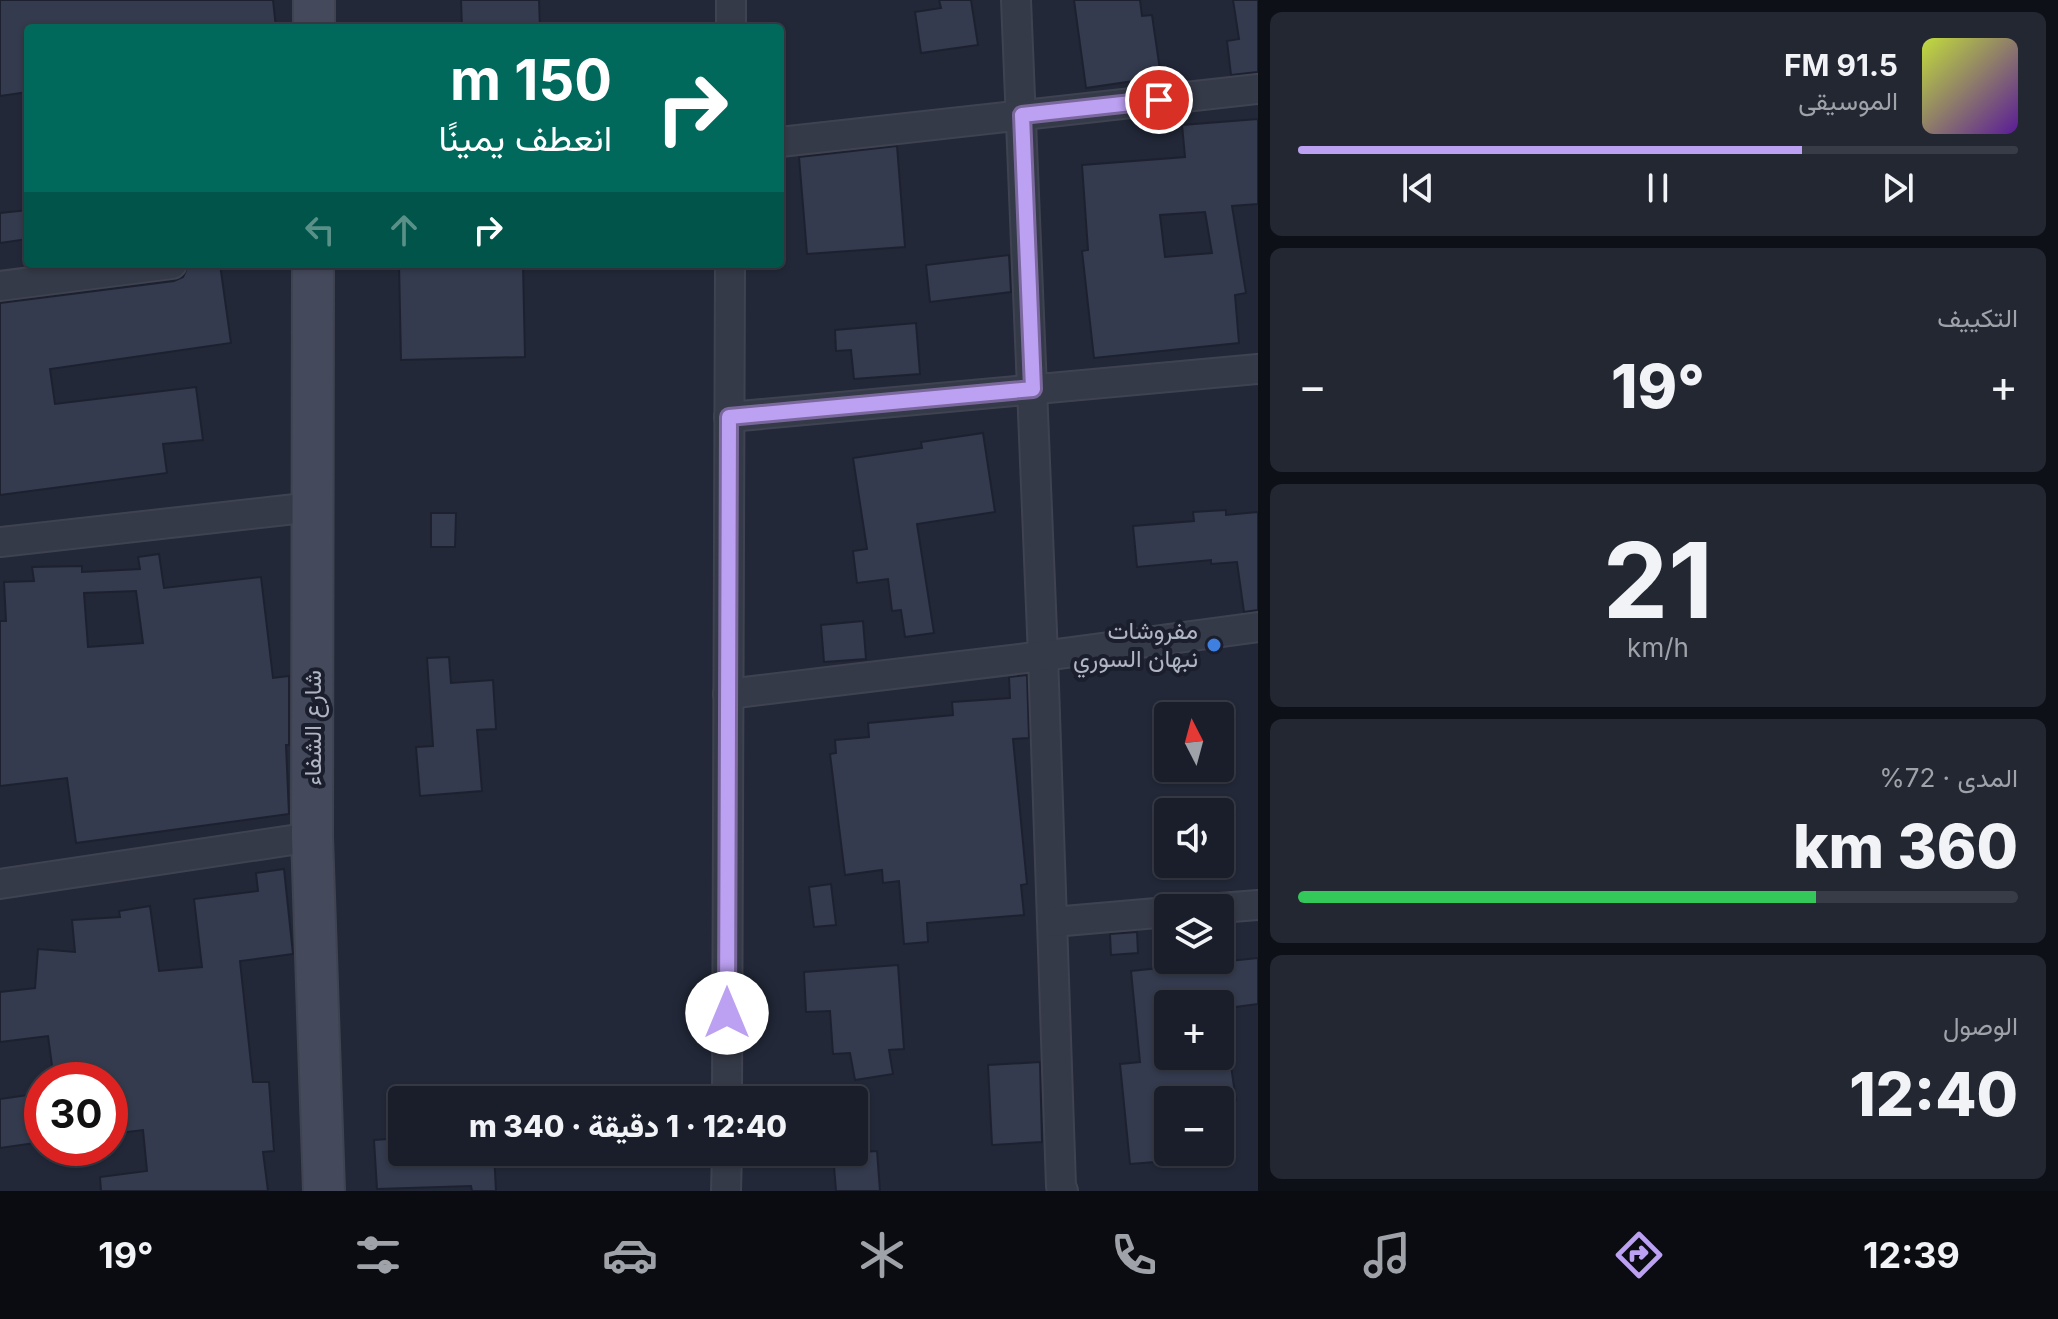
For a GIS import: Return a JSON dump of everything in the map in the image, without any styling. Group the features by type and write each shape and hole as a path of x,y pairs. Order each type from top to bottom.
{"street":[{"path":"314,0 314,24"},
{"path":"731,0 731,24"},
{"path":"1016,0 1063,1191"},
{"path":"784,142 1258,89"},
{"path":"0,286 141,268"},
{"name":"شارع الشفاء","path":"313,268 312,837 324,1191"},
{"path":"727,1086 730,268"},
{"path":"729,417 1258,369"},
{"path":"0,542 313,507"},
{"path":"728,694 1258,627"},
{"path":"0,884 312,837"},
{"path":"1234,907 1258,905"},
{"path":"1053,922 1154,913"},
{"path":"726,1191 727,1166"}],"building":[{"path":"0,0 273,0 276,24 24,24 24,93 0,96"},
{"path":"461,0 539,0 540,24 462,24"},
{"path":"939,0 971,0 978,45 921,53 915,12 941,8"},
{"path":"1074,0 1140,0 1142,16 1152,15 1161,77 1086,88"},
{"path":"1233,0 1258,0 1258,72 1231,75 1227,41 1239,39"},
{"path":"1258,119 1258,204 1232,206 1246,293 1235,295 1239,343 1094,358 1082,251 1088,250 1082,165 1185,157 1182,125","holes":["1205,212 1212,253 1165,257 1160,215"]},
{"path":"897,146 905,247 807,254 799,157"},
{"path":"24,210 24,240 0,243 0,213"},
{"path":"1009,255 1011,292 930,302 926,265"},
{"path":"187,268 221,268 231,343 50,369 55,404 196,387 203,440 163,444 167,473 0,495 0,303 174,281 183,277"},
{"path":"399,268 523,268 525,357 401,360"},
{"path":"916,323 920,374 854,379 851,350 836,351 835,330"},
{"path":"983,433 995,512 917,524 934,633 905,637 901,610 892,611 888,579 857,583 853,551 867,549 853,458 922,448 921,442"},
{"path":"1226,510 1226,515 1258,512 1258,610 1244,612 1237,562 1211,564 1211,560 1137,567 1133,526 1194,521 1193,512"},
{"path":"431,513 456,513 455,547 431,547"},
{"path":"159,554 164,588 261,577 273,678 289,676 289,745 286,745 289,814 76,843 67,778 0,786 0,621 6,621 4,582 34,581 32,567 82,566 82,572 140,569 138,557","holes":["136,591 143,643 88,647 84,593"]},
{"path":"863,621 866,659 824,662 821,625"},
{"path":"449,657 451,683 493,680 496,729 477,730 482,791 420,796 416,747 433,746 427,658"},
{"path":"1027,675 1029,738 1013,739 1027,884 1021,885 1024,915 927,923 928,942 904,944 899,881 883,883 882,870 845,875 830,754 836,753 835,740 869,737 868,723 953,715 952,702 1010,698 1009,677"},
{"path":"284,869 293,954 240,961 253,1082 269,1082 274,1151 263,1152 268,1191 101,1191 100,1177 147,1171 143,1130 128,1132 128,1062 52,1062 48,1036 0,1042 0,992 35,988 38,949 75,952 72,920 120,917 119,911 150,906 159,971 202,967 194,899 258,891 256,873"},
{"path":"831,884 836,925 814,927 809,887"},
{"path":"1137,932 1138,953 1111,955 1110,934"},
{"path":"1258,958 1258,1004 1234,1007 1234,990 1154,990 1154,1070 1232,1070 1234,1086 1154,1086 1154,1162 1130,1164 1120,1064 1140,1062 1131,971 1154,969 1154,974 1234,974 1234,960"},
{"path":"898,965 904,1049 889,1050 893,1074 855,1080 850,1053 833,1054 830,1011 806,1012 804,972"},
{"path":"1040,1062 1042,1142 992,1145 988,1065"},
{"path":"24,1096 24,1145 0,1148 0,1099"},
{"path":"388,1139 388,1166 495,1166 496,1191 472,1191 471,1186 377,1189 374,1140"},
{"path":"877,1151 880,1191 836,1191 834,1166 868,1166 868,1152"}],"place":[{"name":"مفروشات نبهان السوري","path":"1214,645"}],"route":[{"path":"727,1013 729,417 1033,389 1022,115 1159,100"}]}
